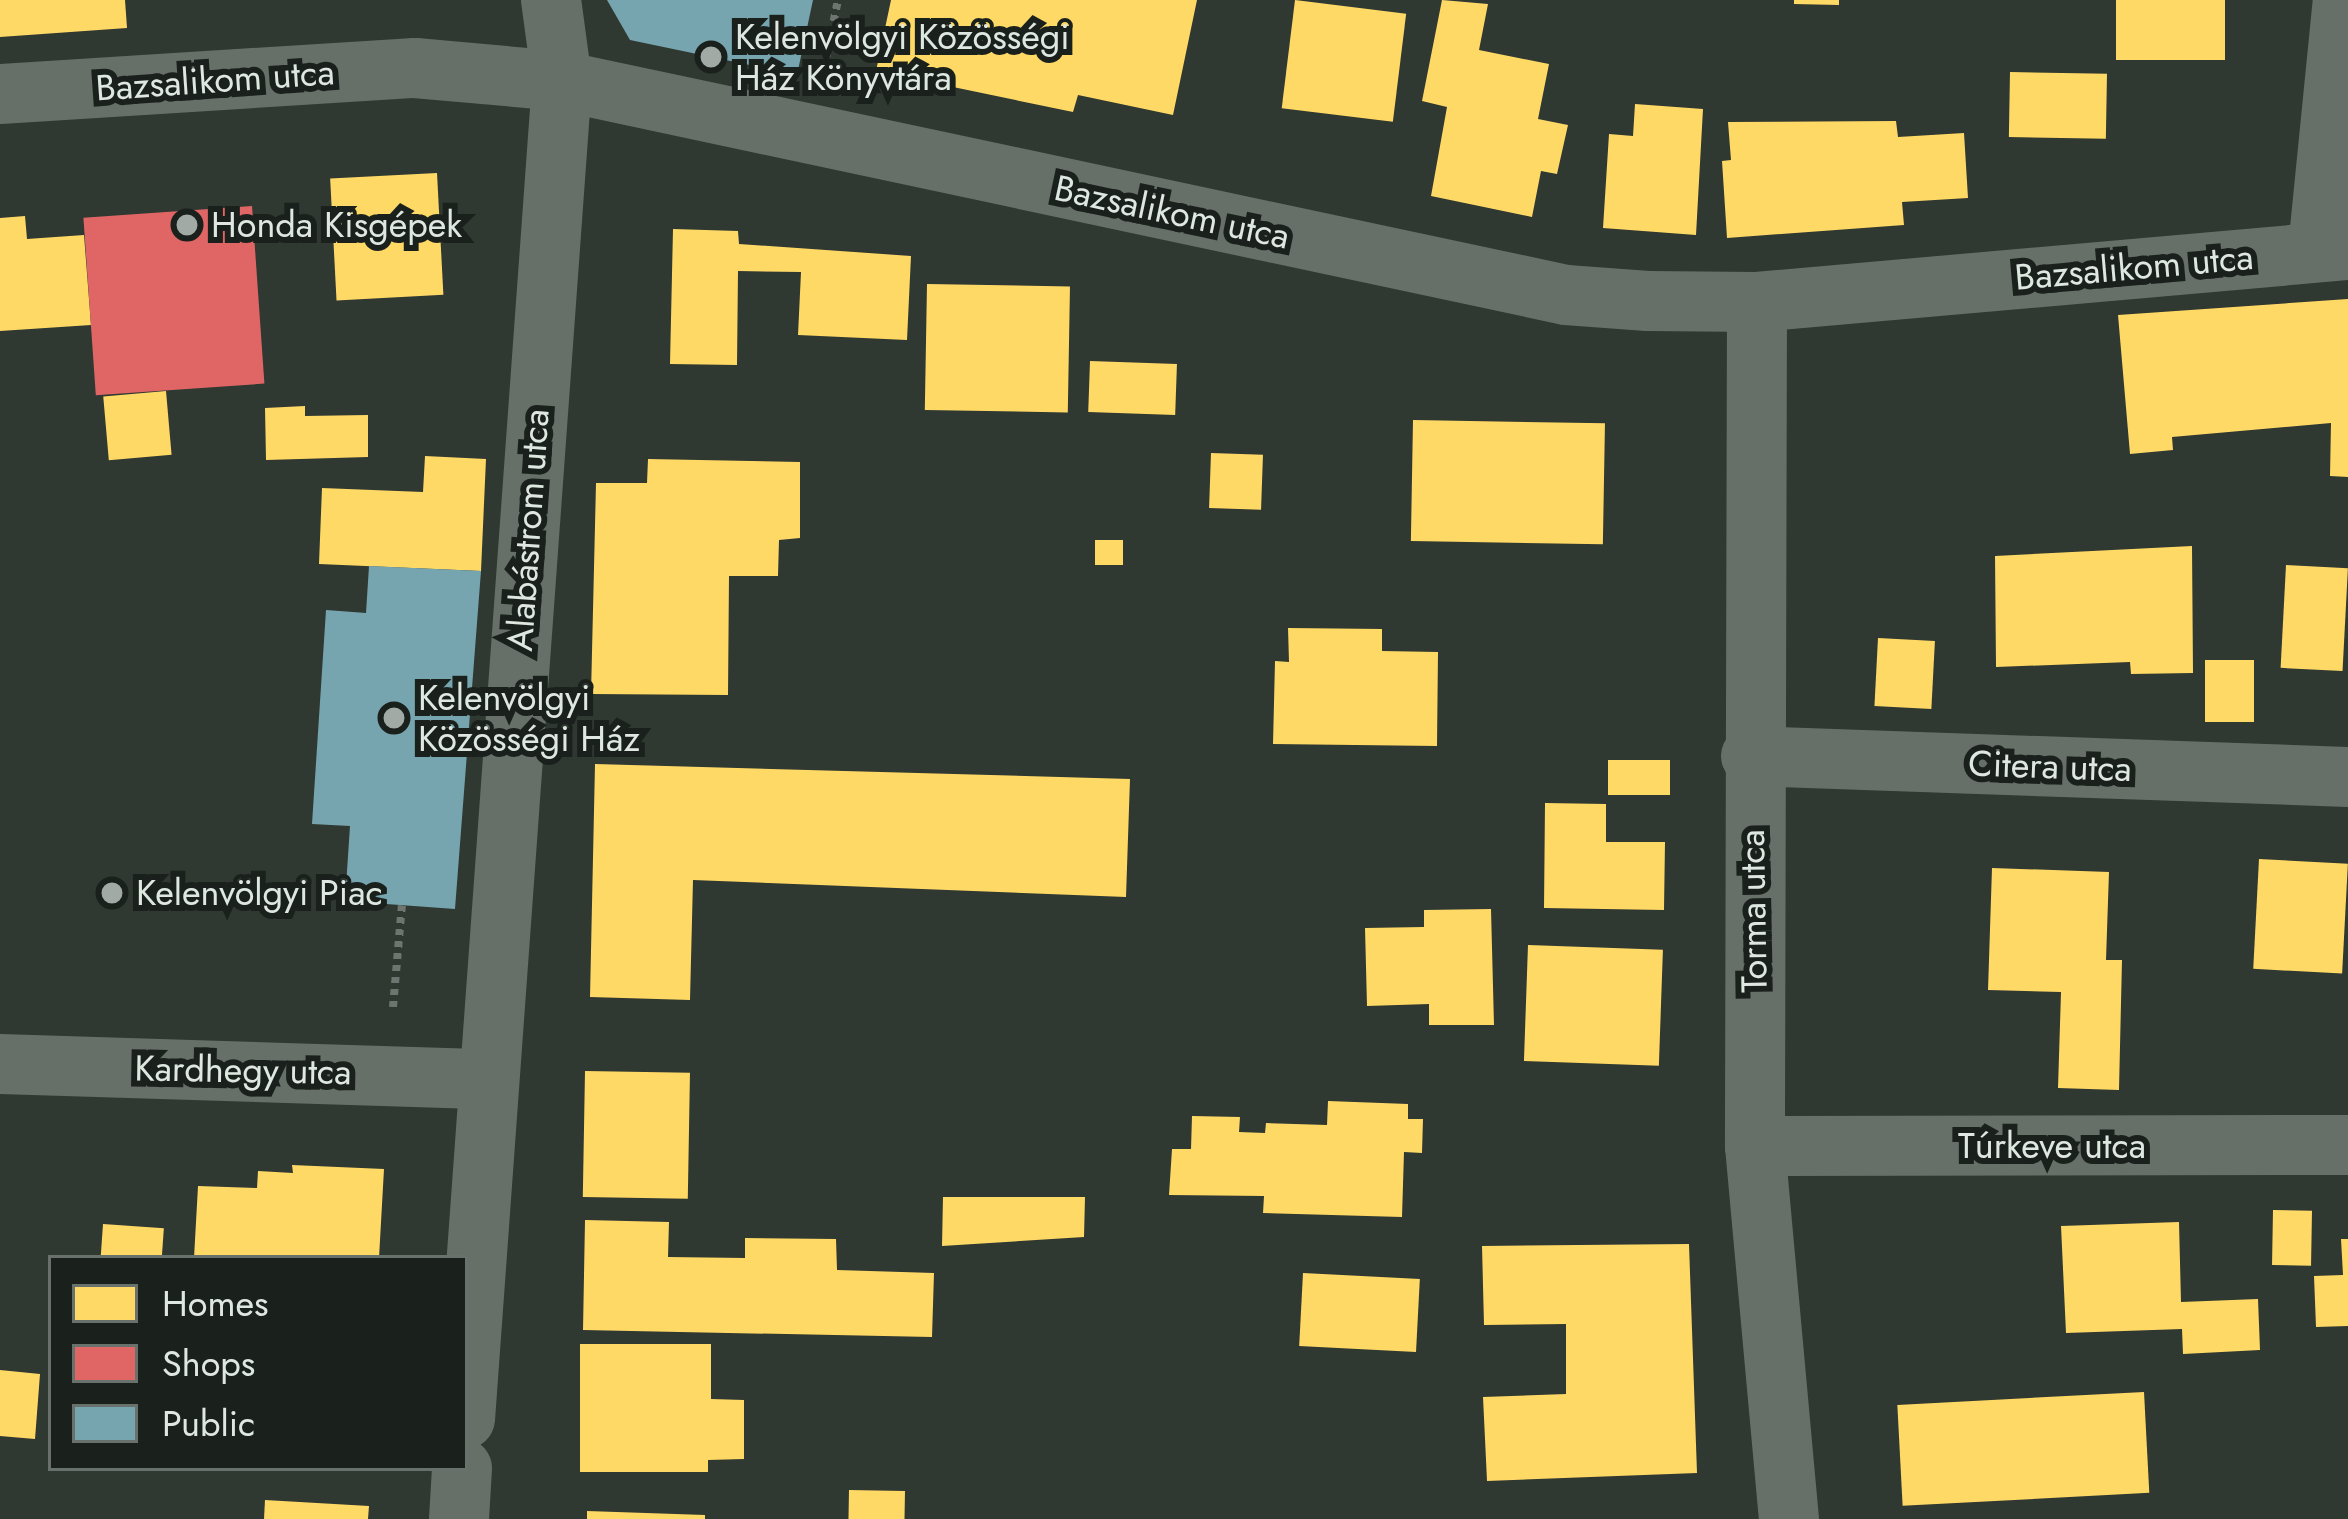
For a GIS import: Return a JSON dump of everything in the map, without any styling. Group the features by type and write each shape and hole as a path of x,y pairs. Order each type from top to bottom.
{"street":[{"name":"Alabástrom utca","path":"468,1370 562,81 551,0"},
{"path":"2333,249 2343,0"},
{"name":"Bazsalikom utca","path":"0,94 415,68 562,81 1566,295 1757,302 2333,249"},
{"name":"Torma utca","path":"1757,302 1751,756 1755,1146 1789,1519"},
{"name":"Citera utca","path":"1751,756 2348,777"},
{"name":"Kardhegy utca","path":"0,1064 486,1079"},
{"name":"Túrkeve utca","path":"1755,1146 2348,1145"},
{"path":"459,1519 462,1471"}],"path":[{"path":"386,1074 402,905"}],"building: Homes":[{"path":"0,0 125,0 127,28 0,37"},
{"path":"891,0 1197,0 1173,115 1078,95 1073,112 876,71"},
{"path":"1295,0 1406,14 1393,122 1282,108"},
{"path":"1442,0 1488,4 1479,50 1549,64 1538,119 1568,125 1557,174 1541,171 1532,217 1431,196 1447,107 1422,101"},
{"path":"1794,0 1839,0 1839,5 1794,4"},
{"path":"2116,0 2225,0 2225,60 2116,60"},
{"path":"2010,72 2107,74 2106,139 2009,137"},
{"path":"1635,104 1703,109 1696,235 1603,228 1609,134 1633,136"},
{"path":"1896,121 1898,137 1964,133 1968,198 1902,202 1904,225 1727,238 1722,161 1731,160 1728,122"},
{"path":"437,173 443,295 337,300 330,179"},
{"path":"25,216 27,239 84,235 91,325 0,331 0,218"},
{"path":"673,229 738,231 739,244 911,256 907,340 798,335 801,272 738,271 737,365 670,364"},
{"path":"927,284 1070,286 1068,412 925,410"},
{"path":"2348,299 2348,477 2330,476 2331,423 2172,437 2173,450 2130,454 2118,315"},
{"path":"1090,361 1177,364 1175,415 1088,412"},
{"path":"166,391 172,455 109,460 103,396"},
{"path":"305,406 305,416 368,415 368,457 266,460 265,408"},
{"path":"1413,420 1605,423 1603,544 1411,541"},
{"path":"1211,453 1263,455 1261,510 1209,508"},
{"path":"425,456 486,459 481,571 319,564 322,488 423,492"},
{"path":"648,459 800,462 800,538 779,540 778,576 729,576 728,695 591,694 596,483 647,483"},
{"path":"1095,540 1123,540 1123,565 1095,565"},
{"path":"2192,546 2193,673 2131,674 2130,662 1996,667 1995,556"},
{"path":"2286,565 2348,568 2343,671 2281,668"},
{"path":"1288,628 1382,629 1382,651 1438,652 1437,746 1273,744 1275,661 1289,662"},
{"path":"1878,638 1935,641 1931,709 1874,706"},
{"path":"2205,660 2254,660 2254,722 2205,722"},
{"path":"1608,760 1670,760 1670,795 1608,795"},
{"path":"595,764 1130,779 1126,897 693,880 690,1000 590,997"},
{"path":"1545,803 1606,804 1606,842 1665,842 1664,910 1544,908"},
{"path":"2259,859 2348,864 2342,974 2253,969"},
{"path":"1992,868 2109,872 2106,960 2122,960 2119,1090 2058,1088 2061,992 1988,990"},
{"path":"1491,909 1494,1025 1429,1025 1429,1004 1367,1006 1365,928 1424,927 1424,910"},
{"path":"1528,945 1663,950 1659,1066 1524,1061"},
{"path":"585,1071 690,1073 688,1199 583,1197"},
{"path":"1328,1101 1408,1104 1408,1119 1423,1119 1422,1153 1404,1152 1402,1217 1263,1213 1264,1196 1169,1195 1172,1149 1191,1149 1192,1116 1240,1117 1239,1132 1265,1133 1266,1123 1327,1125"},
{"path":"292,1165 384,1169 379,1255 194,1255 198,1186 257,1188 258,1171 293,1173"},
{"path":"943,1197 1085,1197 1084,1237 942,1246"},
{"path":"2273,1210 2312,1211 2311,1266 2272,1265"},
{"path":"585,1220 669,1222 668,1257 745,1258 745,1238 836,1239 837,1270 934,1273 932,1337 583,1330"},
{"path":"2179,1222 2181,1302 2258,1299 2260,1350 2183,1354 2182,1329 2066,1333 2061,1226"},
{"path":"103,1224 164,1228 162,1255 101,1255"},
{"path":"2341,1239 2348,1239 2348,1326 2316,1327 2314,1276 2343,1275"},
{"path":"1689,1244 1697,1473 1487,1481 1483,1397 1566,1394 1566,1324 1484,1325 1482,1246"},
{"path":"1303,1273 1420,1279 1416,1352 1299,1346"},
{"path":"580,1344 711,1344 711,1399 744,1400 744,1459 708,1460 708,1472 580,1472"},
{"path":"0,1370 40,1374 35,1439 0,1436"},
{"path":"2144,1392 2149,1493 1903,1506 1897,1405"},
{"path":"849,1490 905,1491 905,1519 848,1519"},
{"path":"265,1500 369,1506 368,1519 264,1519"},
{"path":"587,1511 705,1515 705,1519 587,1519"}],"building: Shops":[{"path":"252,206 264,384 96,395 83,218"}],"building: Public":[{"path":"607,0 813,0 797,75 630,40"},
{"name":"Kelenvölgyi Közösségi Ház","path":"369,566 481,571 455,909 345,901 350,826 312,824 326,610 366,613"}],"place":[{"name":"Kelenvölgyi Közösségi Ház Könyvtára","path":"711,57"},
{"name":"Honda Kisgépek","path":"187,225"},
{"name":"Kelenvölgyi Közösségi Ház","path":"394,718"},
{"name":"Kelenvölgyi Piac","path":"112,893"}]}
